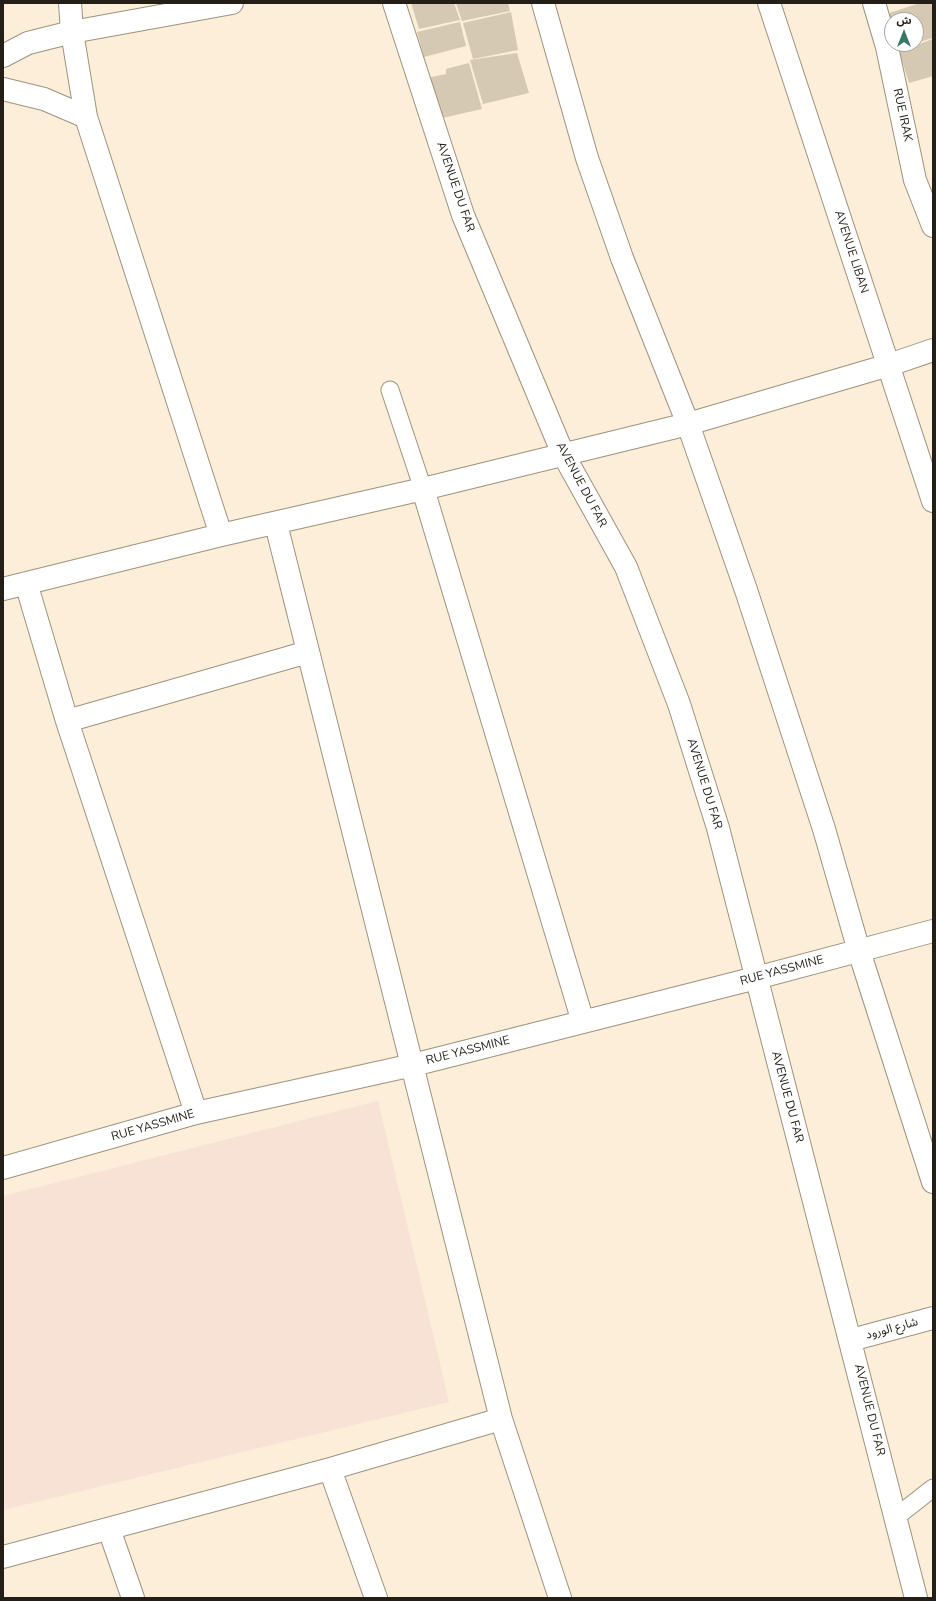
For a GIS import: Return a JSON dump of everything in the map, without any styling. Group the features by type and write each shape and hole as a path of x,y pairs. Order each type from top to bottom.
{"street":[{"path":"70,3 72,32 86,117 221,535"},
{"path":"3,56 28,43 72,32 232,3"},
{"name":"AVENUE DU FAR","path":"394,3 463,215 563,454 626,567 679,704 718,828 851,1340 916,1598"},
{"path":"543,3 587,158 622,258 688,424 751,605 824,830 859,951 933,1182"},
{"name":"AVENUE LIBAN","path":"769,3 933,501"},
{"name":"RUE IRAK","path":"874,3 887,47 915,180 933,226"},
{"path":"3,89 44,99 86,117"},
{"path":"3,589 221,535 276,524 424,489 688,424 888,365 933,350"},
{"path":"424,489 583,1022"},
{"path":"276,524 501,1419 560,1598"},
{"path":"26,583 67,722 196,1113"},
{"path":"67,722 308,652"},
{"name":"RUE YASSMINE","path":"3,1168 196,1113 413,1065 756,978 933,930"},
{"name":"شارع الورود","path":"851,1340 933,1318"},
{"path":"3,1557 330,1470 501,1419"},
{"path":"330,1470 376,1598"},
{"path":"109,1529 133,1598"}],"lane":[{"path":"390,390 424,489"},
{"path":"896,1517 933,1488"}],"shaded area":[{"path":"378,1101 449,1402 3,1510 3,1196"}],"building":[{"path":"411,3 454,3 460,20 419,29"},
{"path":"456,3 508,3 510,11 462,21"},
{"path":"920,3 933,3 933,38 924,41 924,12 892,12"},
{"path":"511,12 518,50 473,59 463,23"},
{"path":"460,22 466,46 424,57 417,32"},
{"path":"933,39 933,76 909,83 899,52 924,52 924,42"},
{"path":"517,53 529,93 483,104 470,60"},
{"path":"469,63 482,109 438,119 427,78 446,74 446,69"}]}
